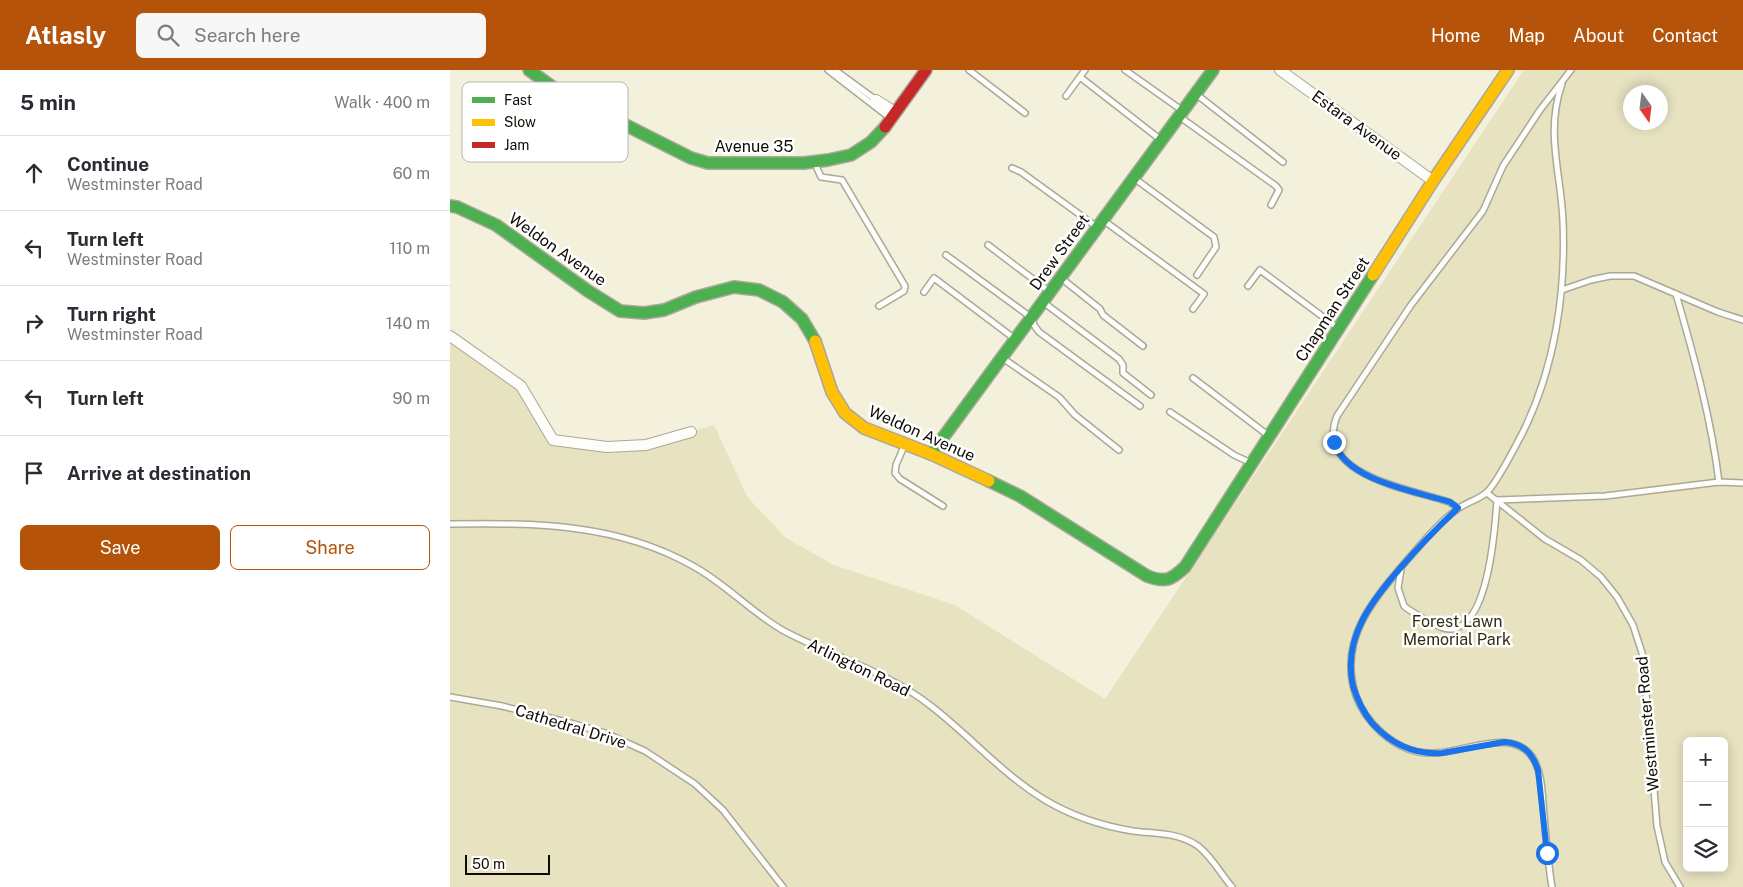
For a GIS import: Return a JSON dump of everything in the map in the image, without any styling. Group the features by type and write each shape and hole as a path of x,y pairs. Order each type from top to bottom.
{"street":[{"name":"Avenue 35","path":"530,70 546,82"},
{"path":"876,100 893,116 926,70"},
{"name":"Drew Street","path":"931,454 1214,70"},
{"name":"Estara Avenue","path":"1280,70 1433,181"},
{"name":"Chapman Street","path":"1185,567 1433,181 1508,70"},
{"name":"Avenue 35","path":"628,126 691,158 708,163 813,162 850,155 871,142 893,116"},
{"name":"Weldon Avenue","path":"450,206 496,225 588,291 620,311 644,314 664,310 696,297 734,287 759,290 783,302 802,319 818,346 832,392 845,413 864,428 931,454 1020,496 1147,576 1160,581 1170,580 1185,567"},
{"path":"450,336 521,386 553,440 607,447 646,445 691,432"}],"lane":[{"path":"828,70 893,116"},
{"path":"835,70 876,100"},
{"path":"969,70 1025,113"},
{"path":"1066,96 1085,70"},
{"path":"1125,70 1276,186 1279,193 1270,204"},
{"path":"1458,508 1450,502 1384,482 1352,466 1342,458 1335,448 1332,435 1334,423 1411,305 1483,211 1504,166 1540,110 1571,70"},
{"path":"1080,76 1162,140"},
{"path":"1552,887 1540,776 1536,764 1526,748 1504,742 1432,754 1415,751 1398,744 1384,735 1360,706 1354,688 1351,651 1360,622 1385,585 1425,540 1458,508 1487,493 1523,432 1538,393 1553,342 1562,290 1563,220 1553,141 1555,106 1562,84"},
{"path":"1196,94 1283,162"},
{"path":"813,162 822,177 842,180 905,286 904,291 879,306"},
{"path":"1012,168 1021,172 1204,294 1193,309"},
{"path":"1134,178 1214,237 1216,247 1197,276"},
{"path":"988,245 1050,292"},
{"path":"946,255 1032,318 1039,332 1140,406"},
{"path":"1248,286 1260,270 1338,329"},
{"path":"1562,290 1591,280 1622,275 1634,276 1718,312 1743,320"},
{"path":"924,292 934,278 1015,340"},
{"path":"1060,278 1100,308 1103,315 1142,346"},
{"path":"1676,294 1712,432 1719,482"},
{"path":"1043,302 1119,359 1123,365 1123,373 1151,395"},
{"path":"1002,358 1059,397 1076,416 1119,450"},
{"path":"1192,378 1269,437"},
{"path":"1170,412 1234,454 1252,463"},
{"path":"905,444 896,465 896,473 900,479 943,506"},
{"path":"1402,566 1398,588 1404,606 1442,628 1452,629 1469,619 1476,606 1487,574 1494,537 1497,500 1605,496 1719,482 1743,483"},
{"name":"Westminster Road","path":"1487,493 1545,539 1580,560 1601,577 1617,596 1633,625 1642,656 1657,826 1665,862 1680,887"},
{"name":"Arlington Road","path":"450,524 549,526 595,530 628,538 668,552 713,578 758,614 782,630 906,688 931,706 1022,785 1044,799 1072,814 1097,823 1133,831 1177,836 1186,840 1205,853 1216,864 1232,887"},
{"name":"Cathedral Drive","path":"450,697 502,706 574,724 605,733 645,750 681,774 723,810 783,887"}],"green space":[{"name":"Forest Lawn Memorial Park","path":"1524,70 1743,70 1743,887 450,887 450,341 520,389 534,420 546,435 573,445 662,441 714,425 748,498 786,538 834,565 955,605 1105,699"}],"traffic: fast":[{"path":"529,70 546,82"},
{"path":"931,454 1213,70"},
{"path":"628,126 691,158 708,163 804,163 828,160 851,155 871,142 885,127"},
{"path":"450,206 457,207 496,225 588,291 620,311 644,313 664,310 696,297 734,287 759,290 783,302 802,319 815,341"},
{"path":"989,481 1020,496 1147,576 1164,580 1176,575 1185,567 1373,275"}],"traffic: slow":[{"path":"1373,275 1433,181 1508,70"},
{"path":"815,341 832,392 845,413 864,428 931,454 989,481"}],"traffic: jam":[{"path":"885,127 926,70"}],"route":[{"path":"1334,442 1338,453 1352,466 1384,482 1450,502 1458,508 1425,540 1385,585 1360,622 1351,651 1351,666 1356,697 1360,706 1369,719 1390,740 1415,751 1432,754 1453,752 1504,742 1526,748 1536,764 1541,782 1547,853"}]}
